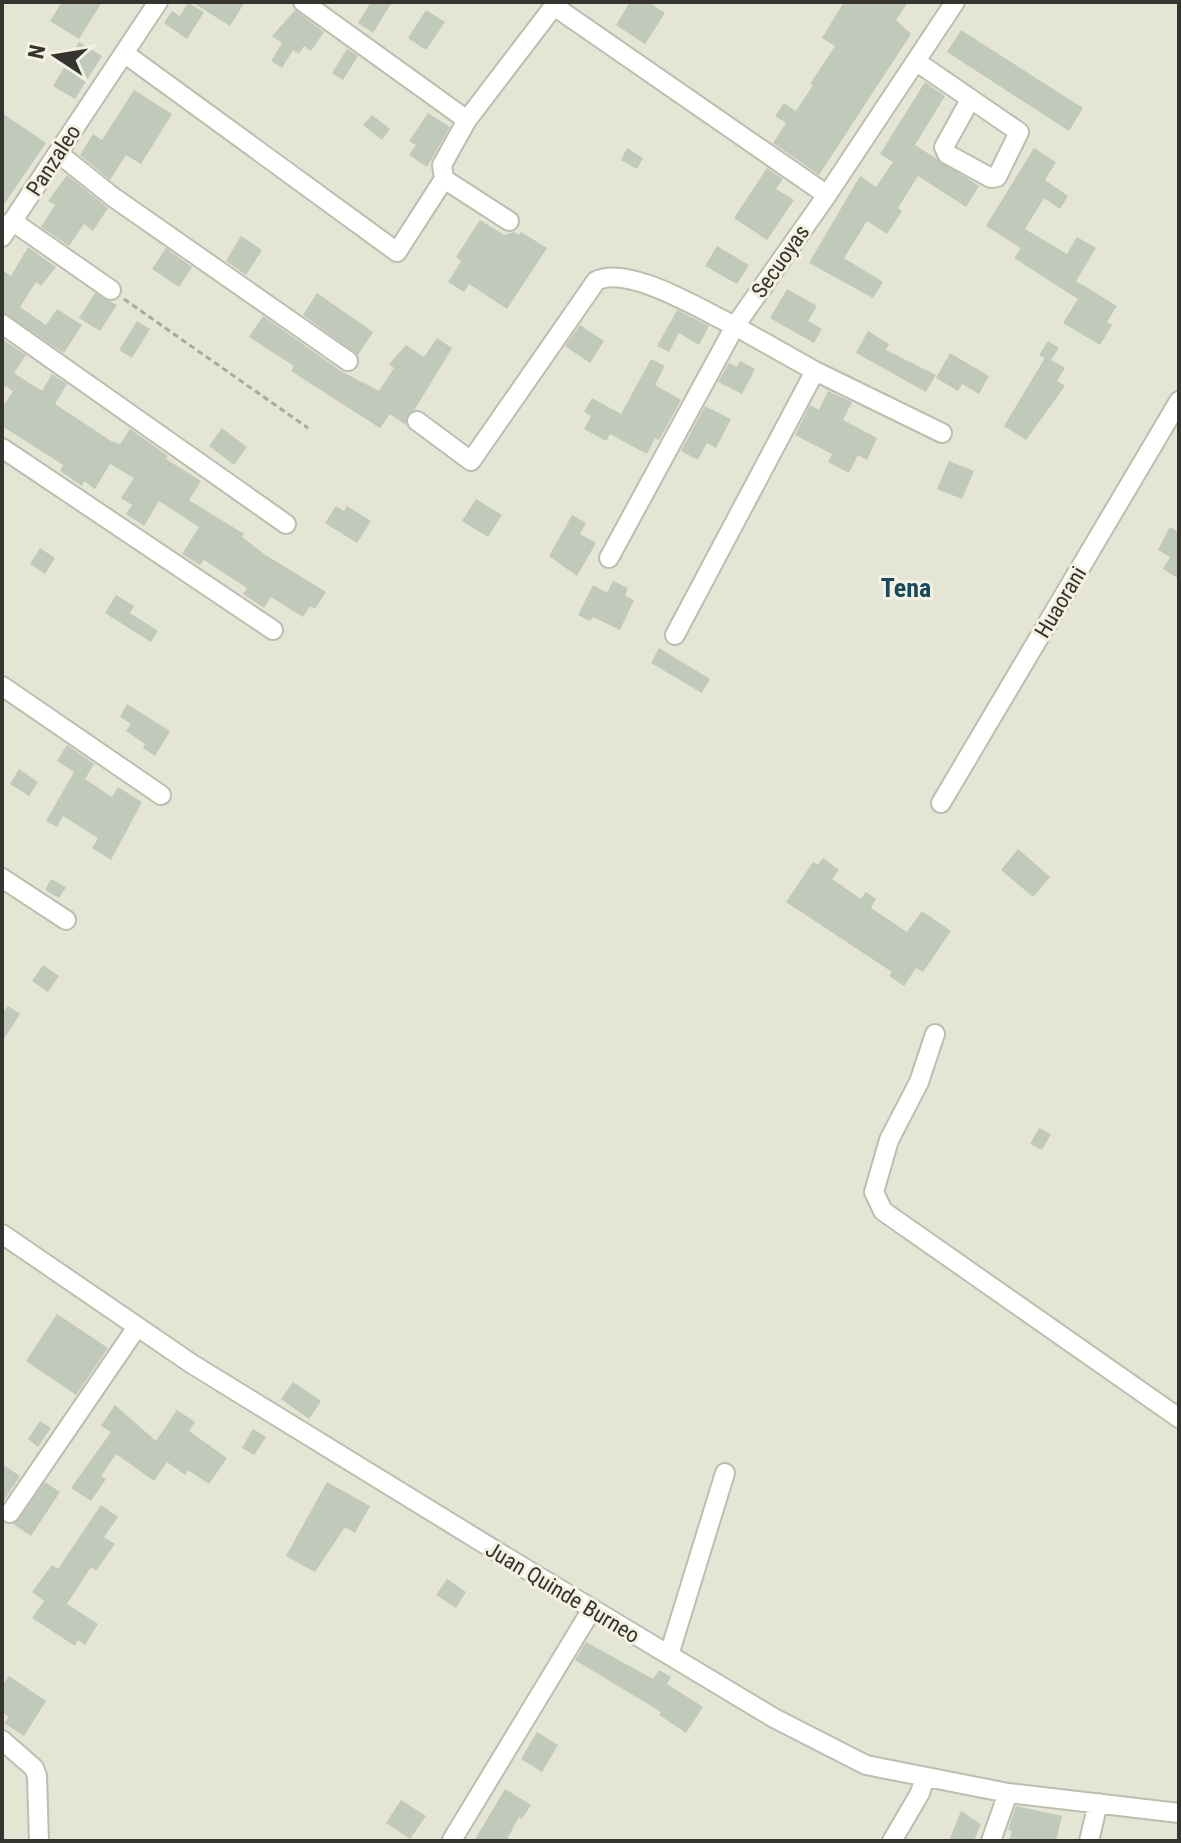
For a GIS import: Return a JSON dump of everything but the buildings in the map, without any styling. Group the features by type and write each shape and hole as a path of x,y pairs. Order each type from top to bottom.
{"street":[{"name":"Panzaleo","path":"2,237 158,2"},
{"path":"303,2 467,120"},
{"name":"Secuoyas","path":"609,558 735,326 827,195 955,2"},
{"path":"124,53 397,252 444,179 442,165 467,120 555,4 827,195"},
{"path":"917,62 1019,132 997,177 991,178 947,154 944,147 970,100"},
{"path":"58,153 113,197 348,361"},
{"path":"444,179 509,221"},
{"path":"12,221 111,290"},
{"path":"417,421 471,461 596,281 618,277 642,282 735,326 815,371 942,433"},
{"path":"2,324 286,524"},
{"path":"675,635 815,371"},
{"name":"Huaorani","path":"941,803 1179,401"},
{"path":"2,448 273,630"},
{"path":"2,686 161,795"},
{"path":"2,878 66,920"},
{"path":"935,1034 919,1082 886,1153 874,1192 883,1211 1179,1418"},
{"name":"Juan Quinde Burneo","path":"2,1234 205,1372 774,1718 866,1765 1008,1793 1179,1813"},
{"path":"10,1513 137,1327"},
{"path":"669,1655 725,1473"},
{"path":"452,1840 592,1609"},
{"path":"2,1740 34,1768 37,1776 39,1841"},
{"path":"892,1841 920,1793 925,1777"},
{"path":"991,1841 1008,1793"},
{"path":"1089,1841 1098,1803"}],"path":[{"path":"111,290 308,428"}],"district":[{"name":"Tena","path":"906,588"}]}
